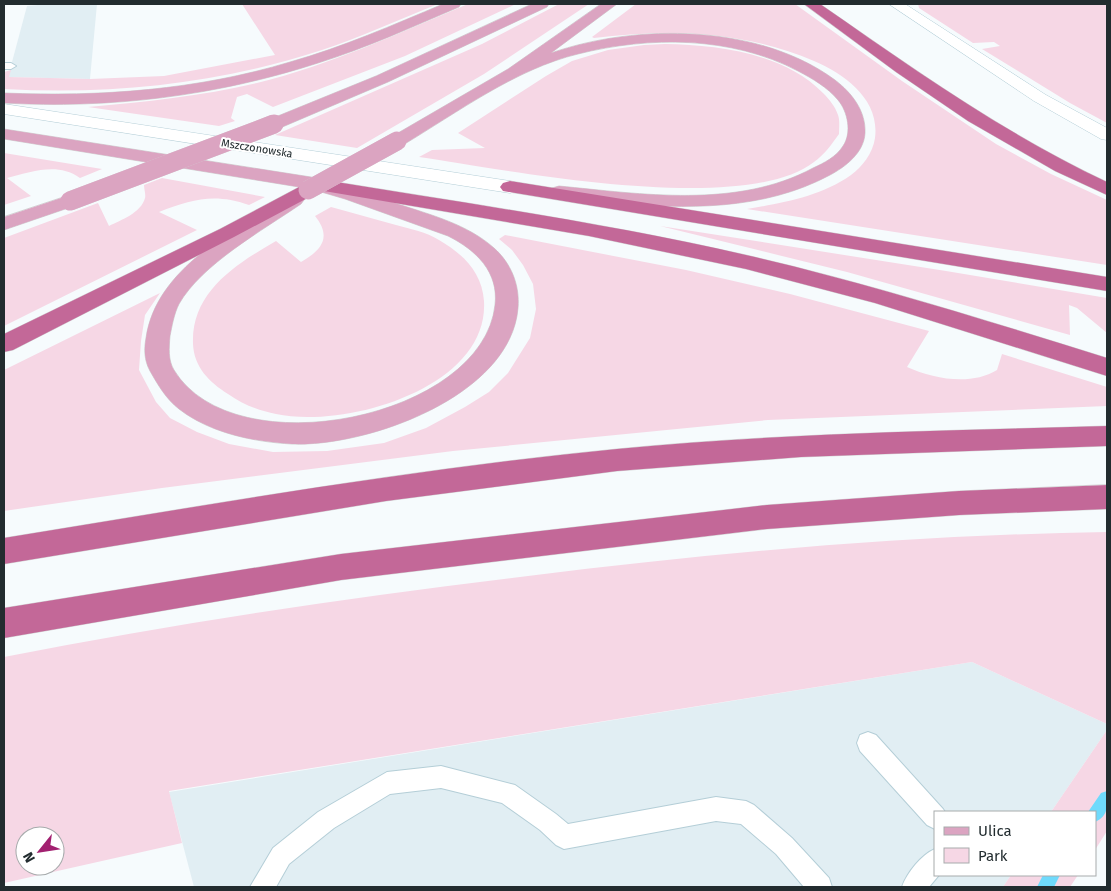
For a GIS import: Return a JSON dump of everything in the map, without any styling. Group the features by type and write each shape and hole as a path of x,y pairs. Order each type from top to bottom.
{"highway":[{"path":"811,4 932,90 984,123 1065,169 1107,189"},
{"path":"510,187 1107,284"},
{"path":"316,188 660,242 745,261 895,300 1107,367"},
{"path":"4,344 236,234"},
{"path":"4,551 382,490 617,460 840,444 1107,436"},
{"path":"4,623 341,568 767,517 959,503 1107,497"}],"main road":[{"path":"4,98 74,100 121,98 162,94 231,82 295,66 454,4"},
{"path":"4,224 274,124 390,75 542,4"},
{"path":"4,134 316,188 446,228 472,241 490,256 504,277 508,301 505,322 491,349 473,370 451,388 416,406 384,419 354,428 309,432 270,432 235,425 205,413 176,393 159,365 157,341 167,305 186,280 236,234 316,188 397,141 514,72 610,4"},
{"path":"896,4 1040,98 1107,135"},
{"path":"510,187 662,200 694,201 730,198 766,192 796,184 821,174 845,158 857,136 855,114 846,98 828,82 804,67 775,55 744,47 700,40 662,38 626,41 570,51 514,72"},
{"name":"Mszczonowska","path":"4,109 510,187"}],"lane":[{"path":"868,743 934,816"},
{"path":"262,887 281,856 326,820 386,783 441,777 508,793 548,822 564,837 716,809 746,813 784,846 820,887"},
{"path":"914,887 934,862"}],"shaded area":[{"path":"97,4 90,79 8,77 27,6"},
{"path":"972,662 1107,724 1107,730 1052,811 934,811 934,876 1010,876 1003,887 194,887 169,792"}],"green space":[{"path":"242,4 438,4 322,50 283,62 205,79 165,85 85,90 4,89 4,72 11,70 9,77 90,79 164,76 275,55"},
{"path":"468,4 516,4 405,56 273,107 247,94 237,97 231,118 235,121 219,126 88,107 215,92 284,76 338,58"},
{"path":"559,4 589,4 484,74 357,148 275,135 482,44"},
{"path":"636,4 795,4 902,81 996,144 1051,174 1107,200 1107,265 747,209 814,194 839,183 855,172 863,164 874,144 875,124 872,112 858,90 838,74 814,61 761,43 733,38 678,33 592,37"},
{"path":"918,4 1107,4 1107,123 1070,103 982,49 1000,46 994,42 973,43 919,8"},
{"path":"665,44 728,49 770,60 789,69 807,79 832,103 839,117 839,134 814,162 780,178 735,186 681,188 623,185 564,179 419,157 432,150 485,148 458,133 572,61 608,50"},
{"path":"4,153 102,169 80,178 62,170 53,169 7,178 31,196 4,205"},
{"path":"162,178 265,197 249,205 225,199 204,199 159,212 197,230 4,326 4,238 98,203 109,226 135,212 145,198 144,185"},
{"path":"331,207 424,233 456,251 470,265 480,281 484,301 479,331 463,357 439,379 408,396 373,408 338,415 305,417 276,414 257,409 239,401 221,389 209,379 196,360 193,344 194,326 200,309 208,295 232,270 276,241 301,262 314,253 319,248 324,237 323,230 315,216"},
{"path":"660,226 1107,298 1107,333 1077,308 1069,305 1070,335 847,272"},
{"path":"505,235 686,270 790,294 929,331 907,367 929,375 952,379 976,378 997,370 1002,354 1107,387 1107,406 768,420 453,451 162,488 4,511 4,370 160,293 145,315 139,370 156,402 170,418 197,432 229,444 273,452 327,451 384,443 426,428 465,407 489,392 508,373 530,338 536,309 533,284 512,250 499,239"},
{"path":"1107,532 1107,724 972,662 169,791 182,843 65,869 65,826 15,826 15,876 35,876 4,883 4,657 265,612 462,584 745,552 962,537"},
{"path":"1107,730 1107,831 1096,848 1096,811 1052,811"},
{"path":"1010,876 1077,876 1070,887 1003,887"}],"waterway":[{"path":"1096,813 1107,799"},
{"path":"1045,887 1051,876"}]}
